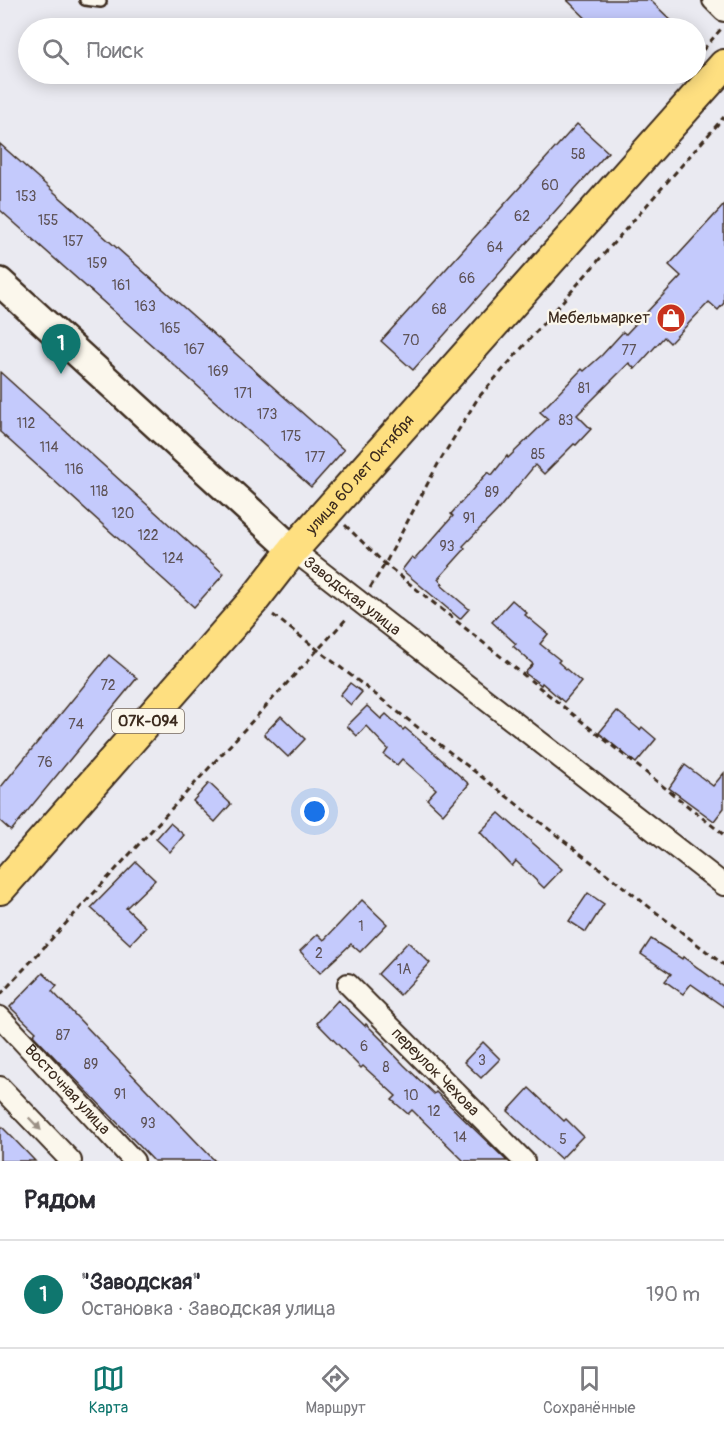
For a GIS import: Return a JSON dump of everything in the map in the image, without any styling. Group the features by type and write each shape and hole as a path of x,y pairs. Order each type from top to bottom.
{"main road":[{"name":"улица 60 лет Октября","path":"0,889 254,600 293,550 724,65"}],"street":[{"path":"713,0 724,11"},
{"name":"Заводская улица","path":"0,282 293,550 724,885"},
{"name":"переулок Чехова","path":"348,984 524,1161"},
{"name":"Восточная улица","path":"0,1017 134,1161"},
{"path":"0,1087 71,1161"}],"lane":[{"path":"85,0 100,2"}],"path":[{"path":"706,47 724,26"},
{"path":"0,995 361,603 385,564 438,464 478,398 724,117"},
{"path":"329,510 385,564 724,835"},
{"path":"254,600 724,965"}],"building":[{"path":"567,0 650,0 669,18 586,18"},
{"path":"577,124 608,152 413,370 381,341"},
{"path":"0,144 344,450 311,487 0,210"},
{"path":"724,205 724,303 718,310 709,302 670,343 664,337 635,369 629,363 577,415 591,429 544,474 535,465 497,511 463,546 465,549 438,579 443,584 441,585 469,609 460,619 402,570 412,557 415,559 453,516 451,514 488,472 492,475 507,456 508,458 548,419 540,412 582,369 584,371 602,355 623,332 626,334 681,276 669,265"},
{"path":"0,372 224,574 194,607 0,432"},
{"path":"512,600 527,613 525,615 548,634 540,644 560,660 558,662 581,682 564,702 542,683 541,685 525,673 533,664 513,646 516,644 492,622"},
{"path":"109,655 137,678 11,831 0,821 0,788"},
{"path":"350,683 362,692 351,705 340,695"},
{"path":"367,706 381,719 386,714 403,730 405,728 469,784 443,814 427,799 436,789 402,759 397,765 384,755 388,749 366,726 357,736 347,726"},
{"path":"617,711 640,730 642,727 656,739 636,763 599,733"},
{"path":"281,716 305,739 288,757 264,734"},
{"path":"685,765 713,786 724,773 724,808 714,821 669,788"},
{"path":"209,783 231,804 215,822 193,801"},
{"path":"499,813 562,869 544,888 516,861 512,866 480,832"},
{"path":"170,823 184,835 170,852 156,839"},
{"path":"136,862 155,880 126,908 146,927 130,944 91,908"},
{"path":"588,893 604,904 586,932 569,921"},
{"path":"362,900 387,924 360,952 351,944 320,973 300,951 318,934 324,940"},
{"path":"651,939 682,959 683,957 724,987 724,1007 691,984 683,994 665,981 671,974 641,954"},
{"path":"408,942 430,963 400,995 378,974"},
{"path":"43,973 57,986 52,991 215,1161 154,1161 33,1035 36,1032 10,1007"},
{"path":"338,1000 365,1026 366,1024 404,1065 434,1094 436,1092 507,1161 464,1161 412,1110 408,1114 392,1100 396,1096 363,1066 361,1068 317,1023"},
{"path":"483,1042 500,1059 481,1078 464,1062"},
{"path":"529,1088 583,1136 561,1159 508,1111"},
{"path":"0,1125 13,1138 35,1161 0,1161"}],"place":[{"name":"Мебельмаркет","path":"671,318"},
{"name":"\"Заводская\"","path":"61,374"}]}
